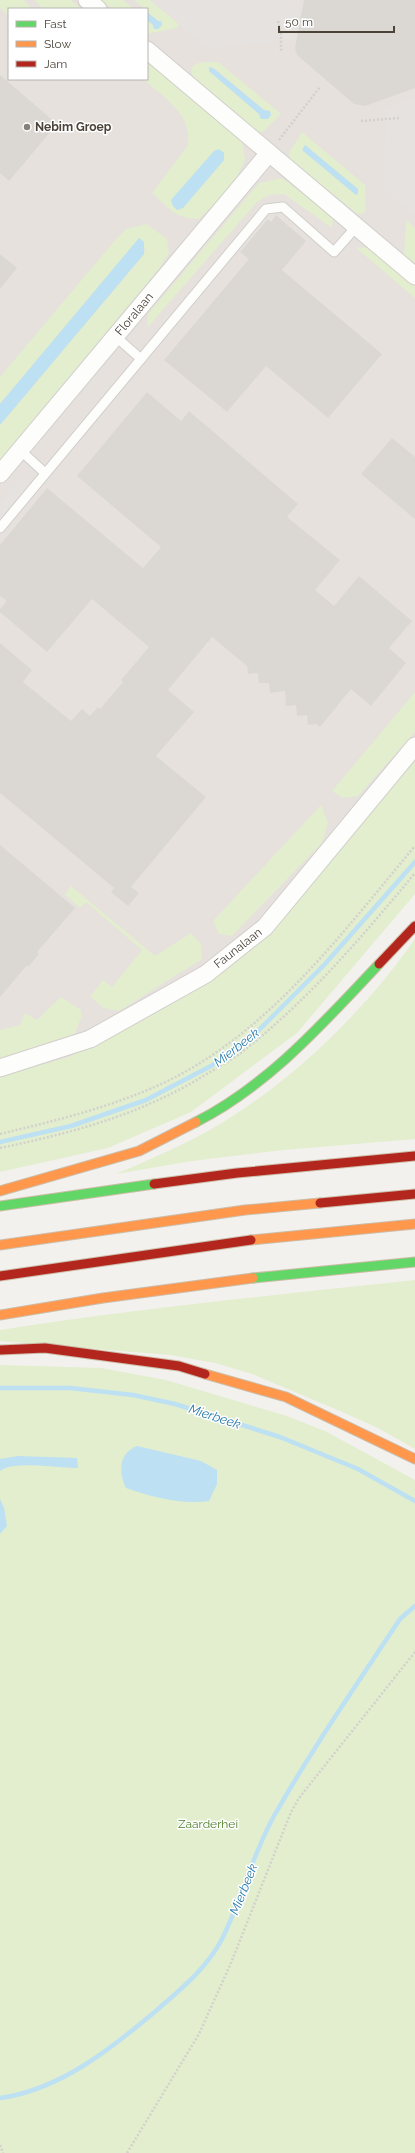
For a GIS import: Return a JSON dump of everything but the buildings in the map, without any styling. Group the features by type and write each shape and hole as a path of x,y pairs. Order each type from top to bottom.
{"highway":[{"path":"0,1191 138,1151 220,1110 297,1050 415,926"},
{"path":"0,1206 237,1172 415,1156"},
{"path":"0,1245 245,1210 415,1194"},
{"path":"0,1276 254,1239 415,1224"},
{"path":"0,1315 260,1276 415,1262"},
{"path":"0,1350 45,1348 180,1366 286,1397 415,1459"}],"street":[{"path":"87,0 97,8"},
{"path":"148,51 415,276"},
{"name":"Floralaan","path":"0,474 269,153"},
{"name":"Faunalaan","path":"0,1068 90,1039 212,969 265,927 415,746"}],"lane":[{"path":"0,528 266,208 283,207 334,252 356,227"},
{"path":"116,336 141,359"},
{"path":"20,450 45,473"}],"path":[{"path":"278,21 281,33 281,51"},
{"path":"269,153 320,87"},
{"path":"362,121 399,118"},
{"path":"0,1134 96,1109 137,1094 160,1084 220,1050 257,1021 310,968 415,846"},
{"path":"0,1148 89,1128 145,1106 188,1086 237,1055 300,1000 374,923 415,873"},
{"path":"127,2153 198,2034 231,1963 291,1812 299,1798 415,1652"},
{"path":"0,2145 3,2153"}],"shaded area":[{"path":"0,0 415,0 415,802 0,1134"},
{"path":"150,0 301,0 293,39 209,49"},
{"path":"415,97 415,216 382,189 387,109"},
{"path":"24,474 38,486 0,530 0,502"}],"green space":[{"path":"0,0 24,0 31,8 8,8 8,15 0,8"},
{"path":"34,0 71,0 81,8 42,8"},
{"path":"101,0 123,0 133,8 111,8"},
{"path":"134,0 150,0 179,24 177,28 148,34 148,21 153,25 154,29 158,21 148,13 148,8 143,8"},
{"path":"203,62 218,62 281,114 263,132 258,132 193,77 192,67 195,65","holes":["209,67 214,68 264,110 261,119 259,114 209,71"]},
{"path":"148,63 242,141 245,160 233,185 199,219 178,215 152,193 188,145 186,124 175,107 144,80 148,80"},
{"path":"302,132 365,185 366,211 361,214 356,213 289,158 289,153"},
{"path":"282,178 333,216 332,228 284,194 269,195 257,202 147,328 148,314 259,183"},
{"path":"406,220 415,228 415,264 404,255"},
{"path":"147,224 167,239 169,253 158,270 0,460 0,425 144,254 145,248 139,239 0,404 0,377 116,239 126,229"},
{"path":"373,247 415,284 415,298 356,248"},
{"path":"415,692 415,732 358,796 343,798 332,791"},
{"path":"415,759 415,894 297,1033 191,1112 108,1148 0,1172 0,1076 69,1057 195,988 273,926"},
{"path":"321,805 328,823 322,843 232,936 219,934 213,921"},
{"path":"71,886 155,956 191,933 201,944 202,959 119,1011 104,1008 90,997 103,980 112,987 142,950 86,902 80,908 65,895"},
{"path":"415,939 415,1139 283,1150 192,1161 116,1174 212,1129 252,1103 279,1083 304,1062 352,1016 375,991"},
{"path":"61,997 81,1010 81,1018 75,1034 0,1058 0,1030 20,1025 25,1013 37,1020"},
{"path":"415,1280 415,1449 378,1428 340,1411 252,1374 215,1363 170,1355 0,1341 0,1330 52,1322 207,1302"},
{"name":"Zaarderhei","path":"0,1365 101,1368 166,1380 287,1416 327,1432 415,1480 415,2153 0,2153"}],"water":[{"path":"148,13 158,21 161,21 162,25 158,29 154,29 153,25 148,21"},
{"path":"209,67 213,68 264,110 270,111 271,115 268,119 261,119 259,114 209,71"},
{"path":"305,145 358,189 358,194 356,195 302,150"},
{"path":"219,149 224,153 224,160 183,208 177,210 173,206 171,200 214,151"},
{"path":"139,238 144,242 144,254 0,425 0,404"},
{"path":"137,1446 201,1461 217,1470 217,1484 209,1501 178,1501 126,1488 123,1482 121,1470 122,1464 127,1453"},
{"path":"18,1456 77,1458 78,1468 25,1465 6,1468 0,1471 0,1459"},
{"path":"0,1499 4,1508 7,1526 0,1534"}],"waterway":[{"name":"Mierbeek","path":"0,1142 71,1126 146,1100 211,1066 255,1034 325,964 415,862"},
{"name":"Mierbeek","path":"0,1388 70,1388 133,1395 175,1404 280,1437 358,1469 415,1501"},
{"name":"Mierbeek","path":"0,2098 44,2086 64,2077 84,2065 122,2039 175,1994 201,1969 216,1950 222,1939 259,1846 274,1816 335,1717 400,1619 415,1606"}],"traffic: fast":[{"path":"196,1122 223,1107 248,1090 271,1071 316,1030 379,964"},
{"path":"0,1206 154,1184"},
{"path":"253,1278 415,1262"}],"traffic: slow":[{"path":"0,1191 139,1151 196,1122"},
{"path":"0,1245 245,1210 320,1203"},
{"path":"251,1240 415,1224"},
{"path":"0,1315 103,1298 253,1278"},
{"path":"205,1374 286,1397 415,1459"}],"traffic: jam":[{"path":"379,964 415,926"},
{"path":"154,1184 237,1173 415,1156"},
{"path":"320,1203 415,1194"},
{"path":"0,1276 251,1240"},
{"path":"0,1350 45,1348 179,1366 205,1374"}],"place":[{"name":"Nebim Groep","path":"27,127"}]}
